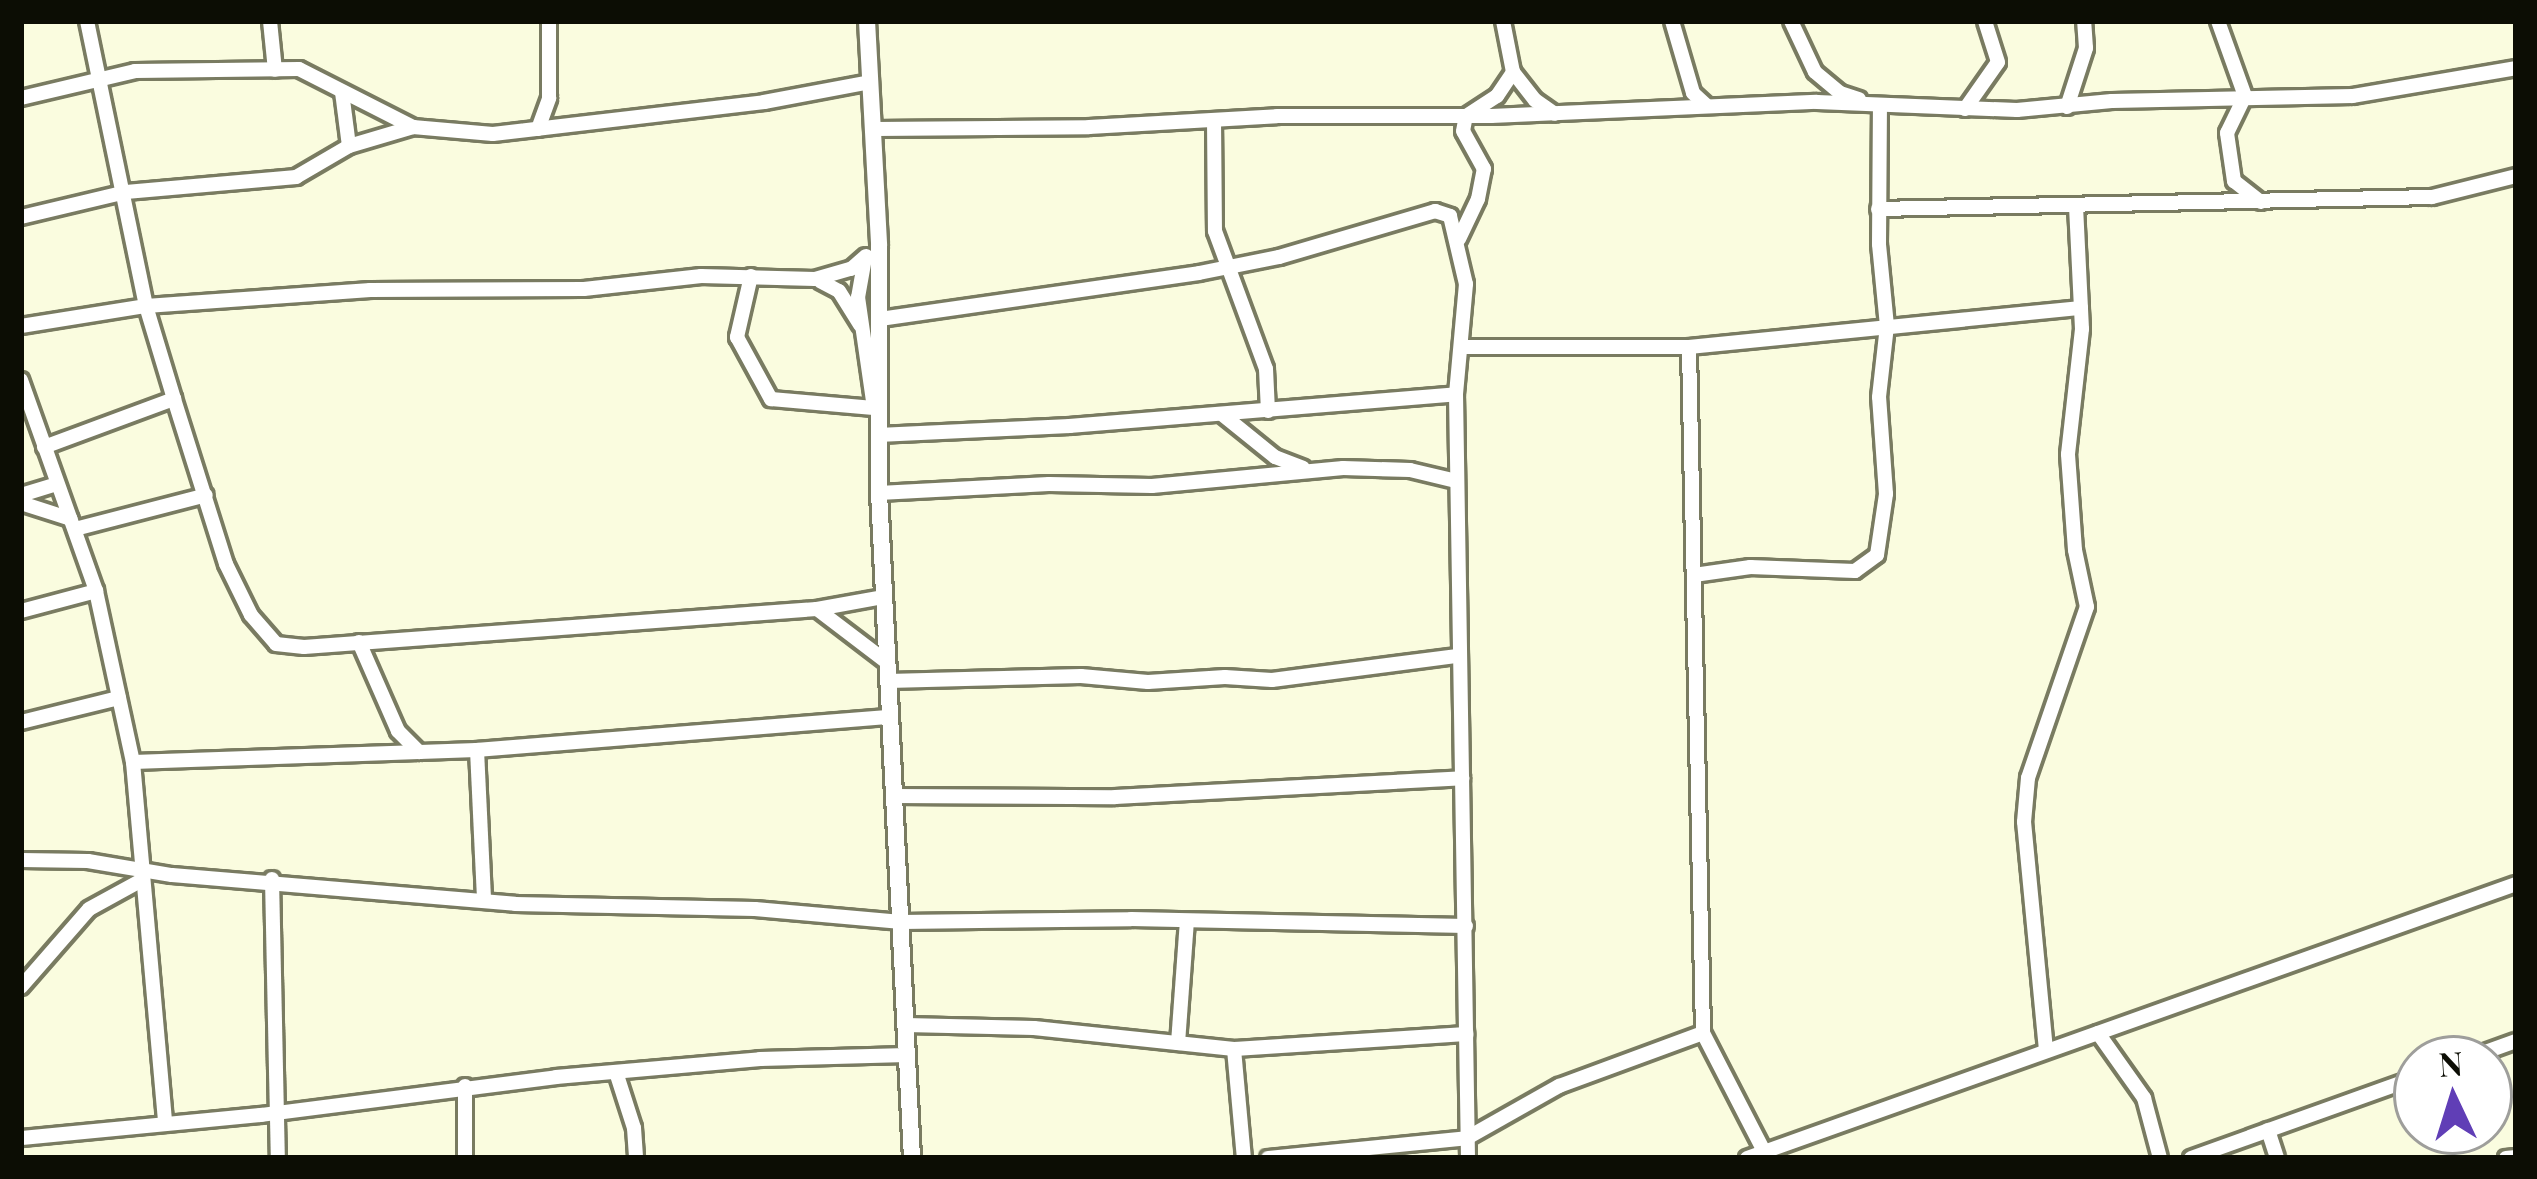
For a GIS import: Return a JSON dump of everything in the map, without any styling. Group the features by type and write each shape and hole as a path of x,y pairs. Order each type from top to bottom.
{"street":[{"path":"87,21 146,306 174,399 237,587 275,644 817,609 884,597"},
{"path":"270,21 274,70"},
{"path":"538,129 549,98 549,21"},
{"path":"866,21 878,220 879,494 909,1153"},
{"path":"1503,21 1513,72 1535,100 1555,114"},
{"path":"1672,21 1693,93 1707,106"},
{"path":"1791,21 1815,72 1840,93 1884,107"},
{"path":"1965,109 1998,62 1985,21"},
{"path":"2067,106 2086,48 2084,21"},
{"path":"2218,21 2246,97 2227,133 2234,182 2261,202"},
{"path":"875,129 1555,114 1707,106 1965,109 2354,96 2516,68"},
{"path":"21,98 135,71 310,72 413,128"},
{"path":"1459,239 1478,199 1484,170 1463,131 1466,116 1497,95 1513,72"},
{"path":"21,217 126,192 296,177 349,146 413,128 493,134 764,102 871,82"},
{"path":"342,92 349,146"},
{"path":"1683,108 1693,93"},
{"path":"549,98 566,125"},
{"path":"1694,575 1750,567 1840,573 1870,564 1877,555 1886,494 1879,398 1887,326 1878,209 1884,107"},
{"path":"1214,120 1216,230 1266,370 1268,411"},
{"path":"1878,209 2076,206 2143,199 2192,206 2360,194 2432,196 2516,176"},
{"path":"2046,1050 2024,822 2028,778 2087,607 2074,550 2068,454 2081,308 2076,206"},
{"path":"880,319 1048,298 1228,267 1436,212 1450,216 1466,284 1456,394 1456,481 1468,1158"},
{"path":"877,422 860,325 860,277 878,220"},
{"path":"21,326 146,306 370,290 584,289 751,276 815,279 851,269 866,256"},
{"path":"751,276 736,337 771,399 877,422 1223,415 1456,394"},
{"path":"815,279 839,291 860,325"},
{"path":"1461,347 1689,347 2081,308"},
{"path":"1689,347 1703,1033 1764,1150"},
{"path":"22,386 96,591 133,762 165,1123"},
{"path":"44,447 174,399"},
{"path":"1223,415 1275,457 1308,469"},
{"path":"879,494 1224,482 1308,469 1382,468 1456,481"},
{"path":"21,499 57,484"},
{"path":"21,499 73,524 206,495"},
{"path":"21,611 96,591"},
{"path":"817,609 888,672 1148,682 1271,680 1457,656"},
{"path":"358,642 398,731 418,752"},
{"path":"21,722 119,698"},
{"path":"133,762 477,750 890,717"},
{"path":"477,750 484,901"},
{"path":"894,796 1115,797 1462,778"},
{"path":"21,860 484,901 755,909 901,922 1466,926"},
{"path":"21,987 89,909 140,874"},
{"path":"272,879 278,1158"},
{"path":"1747,1158 2516,884"},
{"path":"1178,1043 1187,921"},
{"path":"906,1025 1034,1028 1234,1048 1467,1034"},
{"path":"1268,1158 1467,1138 1558,1086 1703,1033"},
{"path":"2098,1033 2144,1098 2160,1158"},
{"path":"1234,1048 1244,1158"},
{"path":"21,1138 279,1112 465,1086 907,1055"},
{"path":"616,1072 634,1128 636,1158"},
{"path":"465,1086 465,1158"},
{"path":"2191,1158 2393,1086"},
{"path":"2268,1130 2277,1158"},
{"path":"2506,1158 2516,1157"}]}
